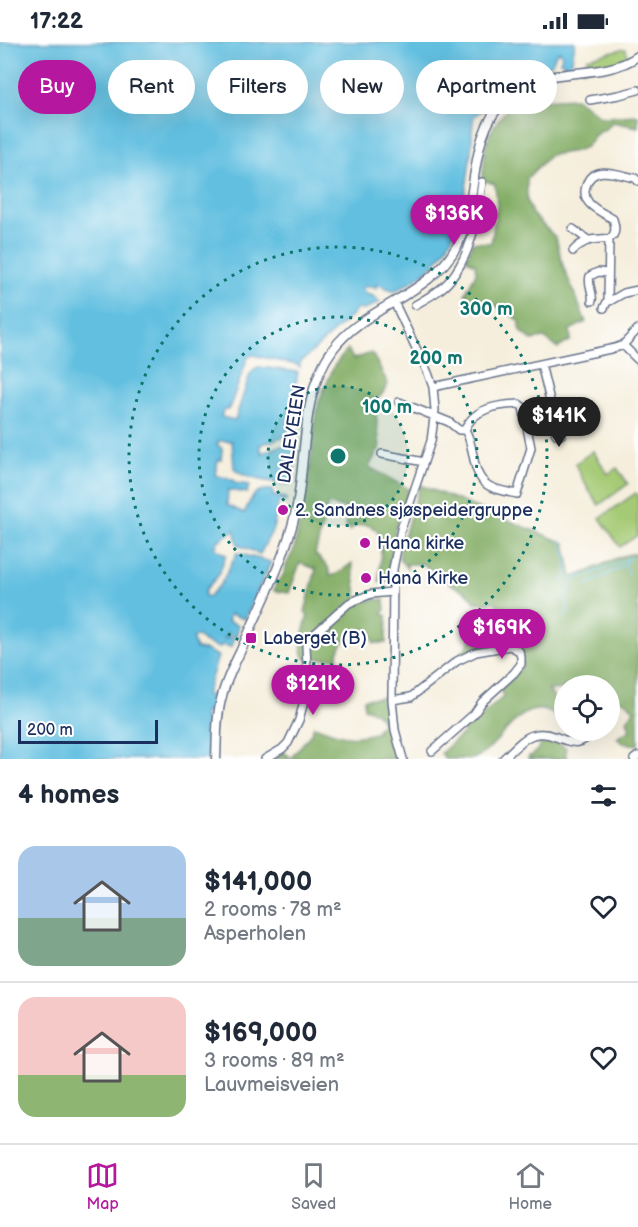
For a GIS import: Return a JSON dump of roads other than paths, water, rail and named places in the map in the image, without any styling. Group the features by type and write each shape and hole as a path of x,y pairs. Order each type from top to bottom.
{"main road":[{"name":"DALEVEIEN","path":"216,759 218,718 222,695 280,561 293,521 302,479 312,398 317,378 328,356 346,334 365,319 428,280 445,264 456,248 464,227 481,140 490,120 505,99 540,78 614,67 638,56"}],"street":[{"path":"590,100 638,90"},
{"path":"604,308 608,300 609,239 615,224 613,219 588,202 585,191 587,182 590,176 599,172 635,178 638,181"},
{"path":"415,305 434,294 455,274 472,236 482,182"},
{"path":"573,229 588,240"},
{"path":"573,251 578,245 588,240 609,239"},
{"path":"445,264 455,274"},
{"path":"592,301 590,276 598,272 608,273"},
{"path":"608,300 638,290"},
{"path":"394,302 422,358 433,387 435,417 433,434 399,537 392,592 392,700 395,730 403,759"},
{"path":"433,387 623,345 638,328"},
{"path":"623,345 638,360"},
{"path":"541,364 557,429"},
{"path":"399,402 449,422 459,430 465,430"},
{"path":"521,405 531,448 517,494 484,483 478,472 465,430 478,411 521,405"},
{"path":"382,454 424,462"},
{"path":"265,759 288,743 299,720 308,686 306,646 310,638 349,603 371,594 392,592"},
{"path":"392,700 411,697 458,661 476,652 510,646 519,651 521,657 518,669 482,702 474,714 432,751"},
{"path":"503,759 534,734 546,735 554,739"},
{"path":"557,741 567,746 578,747 588,741"},
{"path":"634,759 638,756"}],"water":[{"path":"0,42 575,42 571,66 563,68 565,63 560,61 562,57 560,51 553,60 416,60 416,114 477,114 474,116 472,148 461,215 449,243 430,268 395,291 376,284 376,289 370,286 363,287 364,293 380,302 364,310 356,309 300,363 300,367 253,355 248,357 229,409 223,411 221,417 235,420 250,374 254,369 259,367 298,372 287,437 260,445 262,453 280,446 297,448 290,485 252,478 238,472 234,468 232,441 219,441 217,444 222,449 221,460 218,460 215,475 233,480 234,483 249,485 247,493 228,490 227,505 244,513 254,495 266,490 273,490 273,496 286,498 286,502 279,501 273,529 260,554 238,545 234,530 217,542 214,547 226,555 218,576 206,589 204,595 208,597 221,584 237,553 271,562 245,619 230,614 228,621 239,625 236,637 228,633 224,638 228,636 234,639 232,647 222,645 219,648 204,642 197,636 192,638 196,649 206,650 218,656 206,695 215,697 211,712 204,713 208,732 208,759 0,759"}],"waterway":[{"path":"561,540 567,567 563,582"},
{"path":"564,617 568,610 566,597 573,579 632,557"},
{"path":"627,560 625,565 629,575"},
{"path":"586,585 625,565"}],"place":[{"name":"2. Sandnes sjøspeidergruppe","path":"283,510"},
{"name":"Hana kirke","path":"365,543"},
{"name":"Hana Kirke","path":"366,578"},
{"name":"Laberget (B)","path":"251,638"}]}
